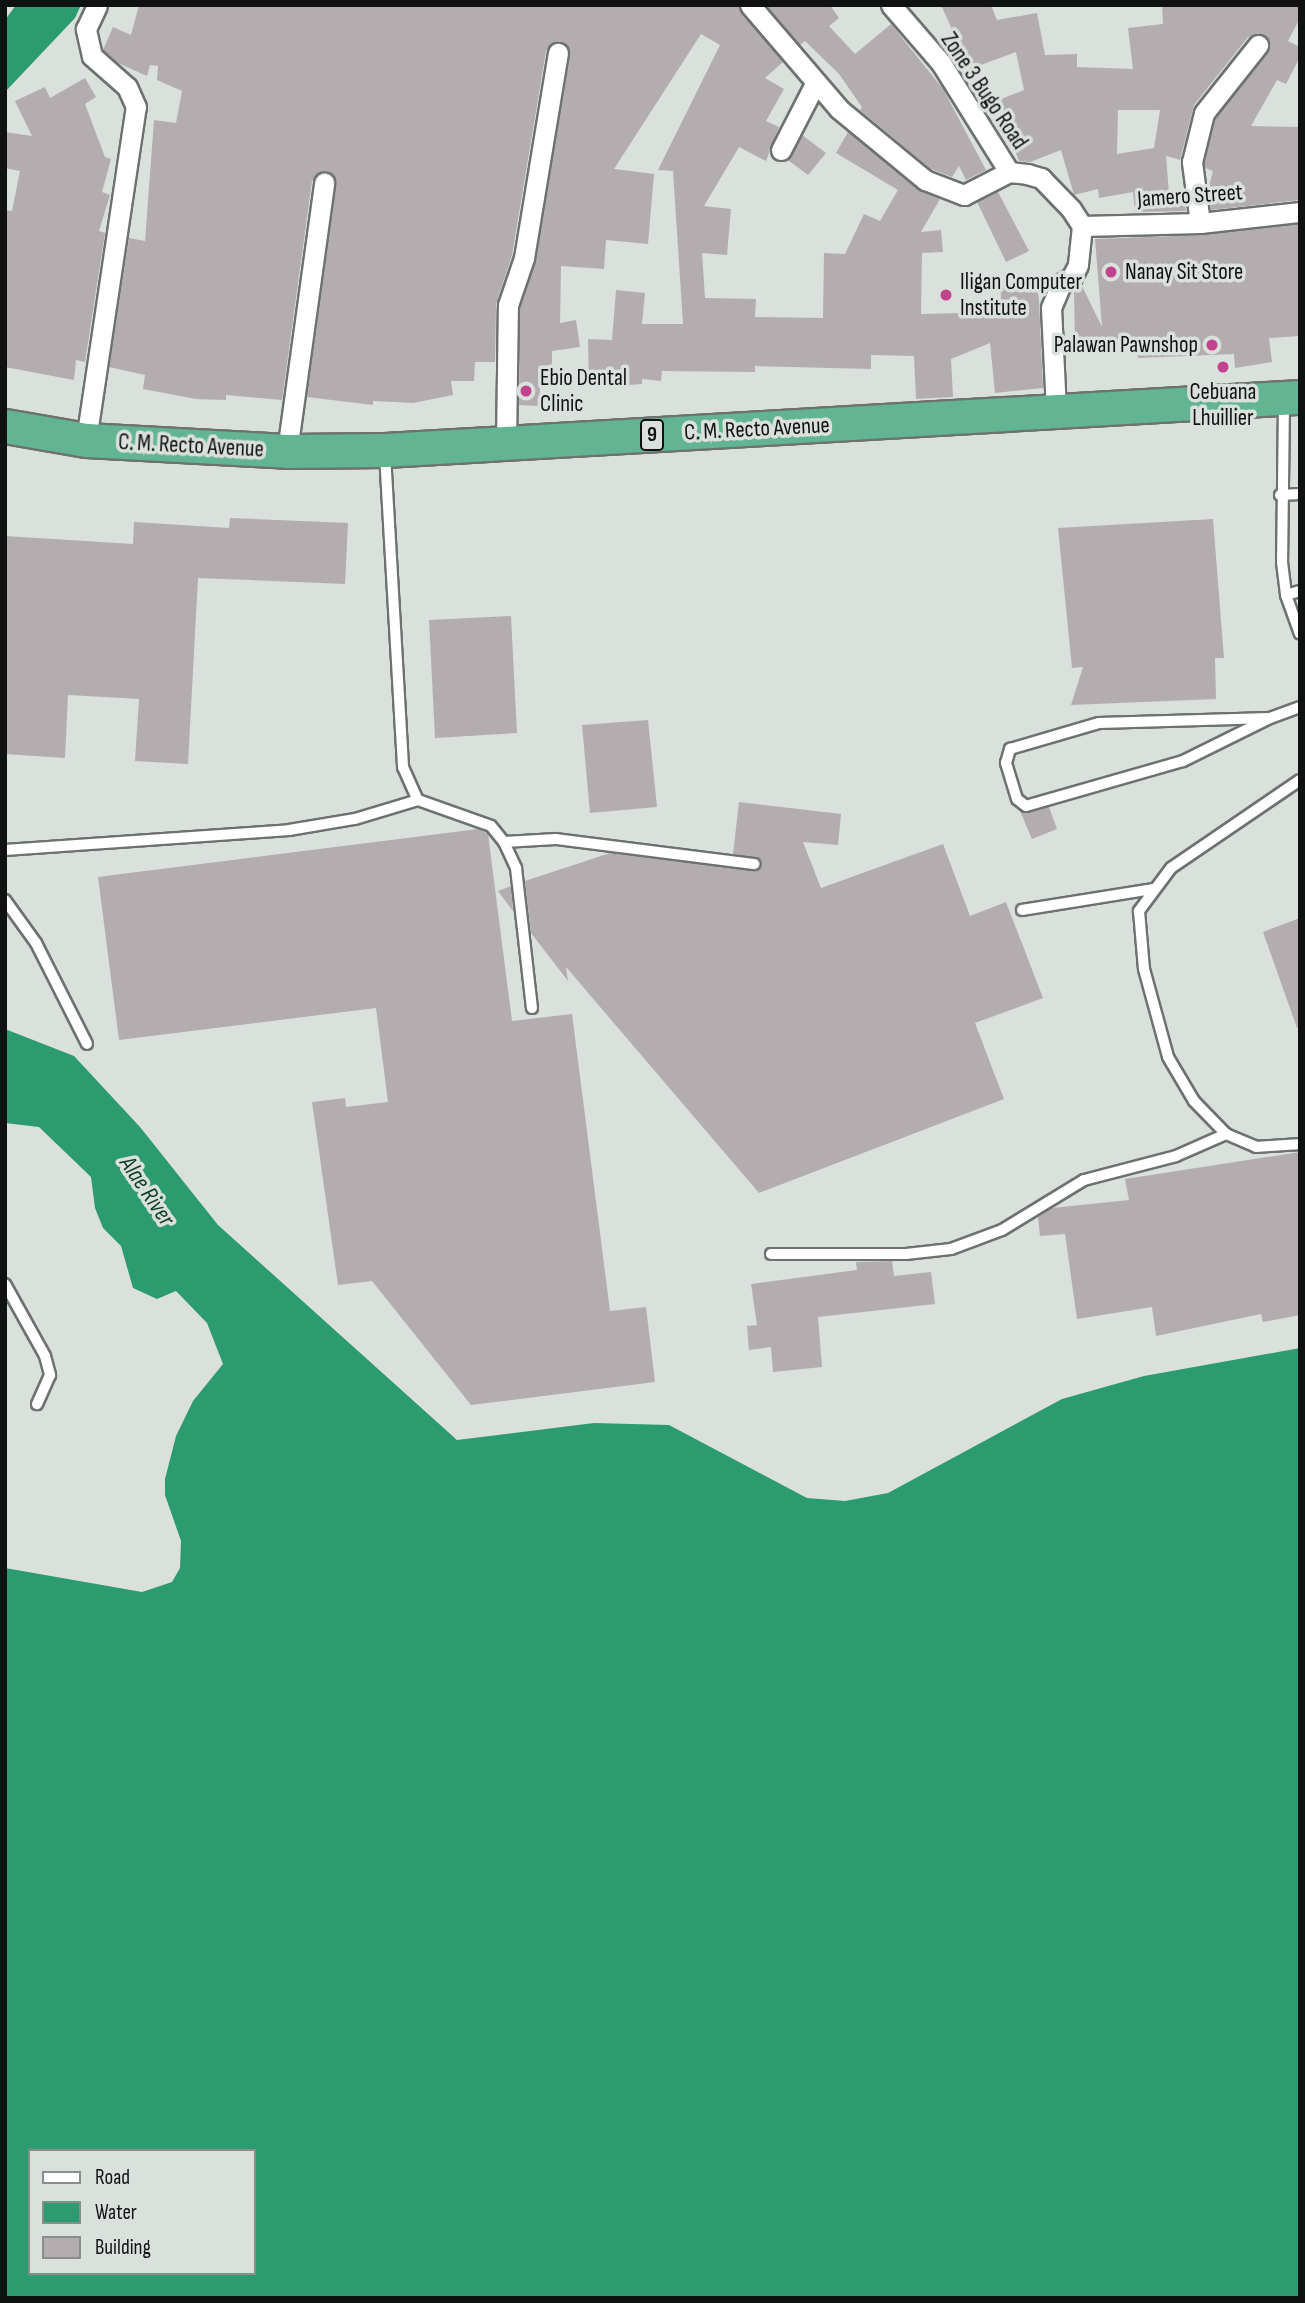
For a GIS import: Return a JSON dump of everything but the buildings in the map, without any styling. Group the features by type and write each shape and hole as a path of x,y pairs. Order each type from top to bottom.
{"highway":[{"name":"C. M. Recto Avenue","path":"5,426 86,440 287,451 385,450 1292,398"}],"street":[{"path":"86,440 136,107 127,87 92,56 86,29 97,5"},
{"path":"750,5 860,129 925,180 955,194 974,191 1009,172 1041,178 1082,226 1078,265 1072,277 1061,284 1051,308 1056,412"},
{"name":"Zone 3 Bugo Road","path":"891,5 942,63 1009,172"},
{"path":"1200,223 1192,162 1204,113 1258,45"},
{"path":"506,443 508,305 524,258 558,54"},
{"path":"781,150 816,82"},
{"path":"287,451 324,183"},
{"name":"Jamero Street","path":"1082,226 1200,223 1300,212"}],"lane":[{"path":"1292,398 1280,495 1286,596 1300,634"},
{"path":"385,450 403,767 418,800"},
{"path":"1280,495 1300,494"},
{"path":"1286,596 1300,591"},
{"path":"1270,718 1099,723 1010,749 1006,763 1017,799 1026,806 1183,761 1270,718 1300,707"},
{"path":"1300,780 1171,868 1139,911 1144,970 1168,1057 1194,1101 1226,1134 1256,1147 1300,1144"},
{"path":"5,850 289,831 355,819 418,800 491,826 504,842 516,868 532,1008"},
{"path":"504,842 556,839 754,864"},
{"path":"1022,911 1153,889"},
{"path":"5,900 36,943 88,1044"},
{"path":"771,1254 906,1254 951,1249 1002,1230 1084,1180 1176,1156 1226,1134"},
{"path":"5,1284 46,1356 50,1375 37,1404"}],"water":[{"path":"16,5 81,5 75,18 5,92 5,20"},
{"name":"Alae River","path":"5,1029 74,1056 140,1127 218,1225 457,1440 594,1423 669,1425 807,1498 845,1501 888,1493 1062,1399 1144,1376 1300,1348 1300,2298 5,2298 5,1568 142,1592 172,1582 180,1568 181,1541 165,1495 165,1479 176,1436 193,1401 223,1364 207,1323 176,1291 157,1299 133,1288 121,1246 103,1228 95,1208 91,1177 39,1127 5,1123"}],"place":[{"name":"Nanay Sit Store","path":"1111,272"},
{"name":"Iligan Computer Institute","path":"946,295"},
{"name":"Palawan Pawnshop","path":"1212,345"},
{"name":"Cebuana Lhuillier","path":"1223,367"},
{"name":"Ebio Dental Clinic","path":"526,391"}]}
